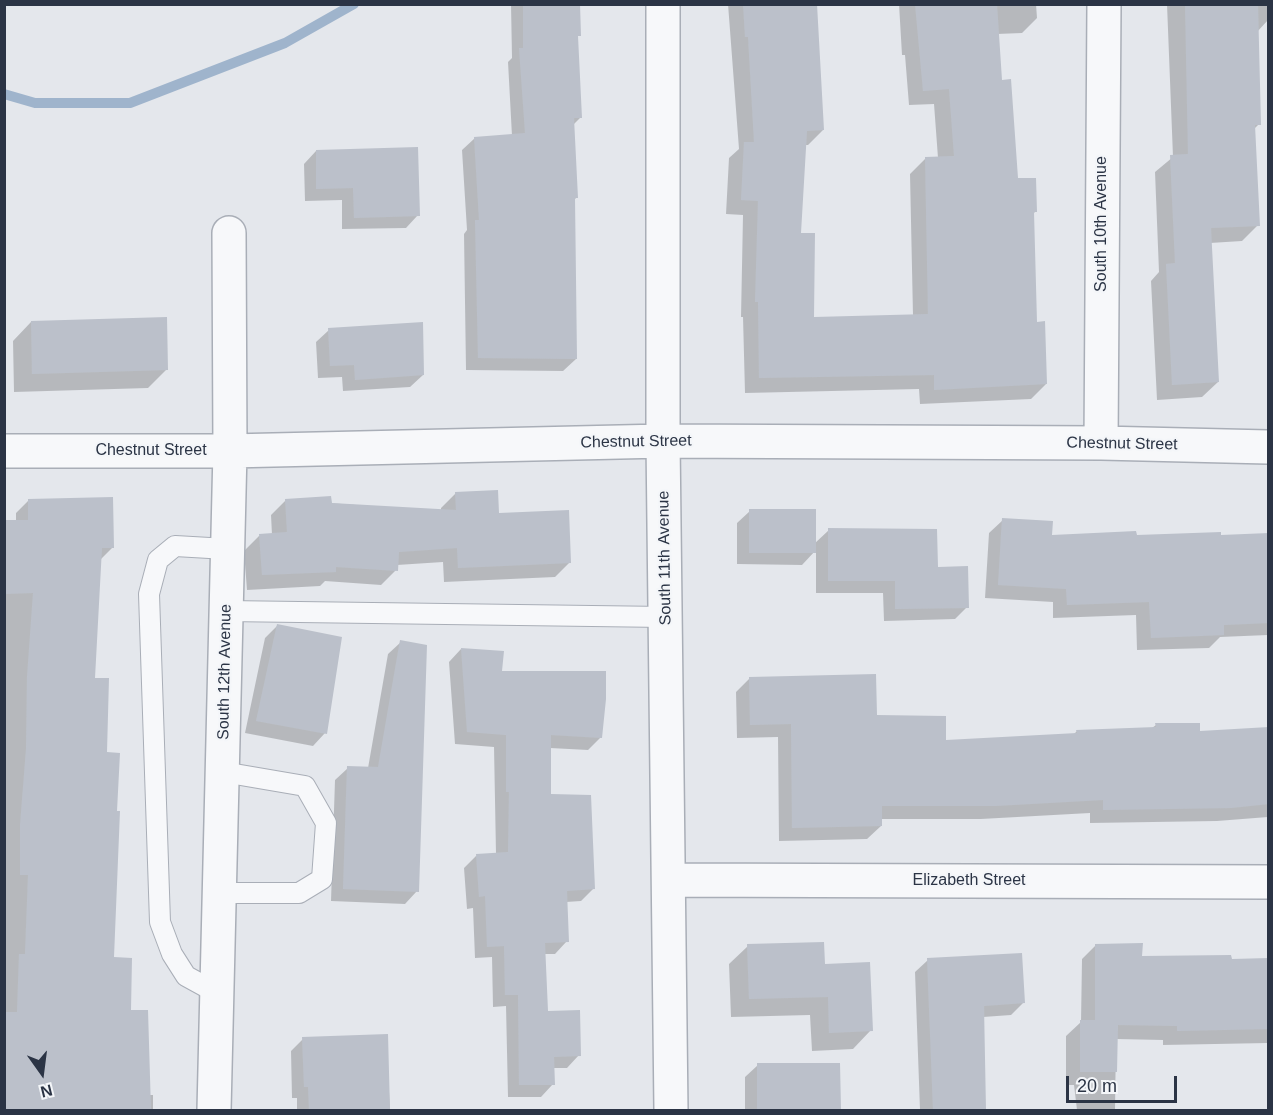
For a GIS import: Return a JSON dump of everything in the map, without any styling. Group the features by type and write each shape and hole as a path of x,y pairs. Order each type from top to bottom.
{"street":[{"name":"South 11th Avenue","path":"663,4 663,441 671,1110"},
{"name":"South 10th Avenue","path":"1101,443 1104,4"},
{"name":"South 12th Avenue","path":"214,1110 230,452 229,233"},
{"name":"Chestnut Street","path":"4,451 230,452 663,441 1101,443 1269,447"},
{"name":"Elizabeth Street","path":"669,880 1269,882"}],"lane":[{"path":"217,993 186,976 172,954 160,922 149,594 158,560 175,546 227,549"},
{"path":"226,611 665,617"},
{"path":"219,893 299,893 322,879 326,823 305,786 222,772"}],"building":[{"path":"523,4 580,4 581,36 578,36 582,118 574,118 578,198 575,198 577,359 478,358 475,220 479,220 474,137 525,133 519,48 523,48"},
{"path":"743,4 817,4 824,130 807,131 801,233 815,233 814,317 928,314 925,157 954,156 949,89 923,91 915,4 997,4 1002,80 1011,79 1018,178 1036,178 1037,212 1034,212 1037,322 1045,321 1047,384 934,390 934,375 759,378 758,302 755,302 758,201 741,200 744,142 754,142 748,37 745,37"},
{"path":"1185,4 1258,4 1261,125 1255,125 1260,226 1211,228 1219,382 1172,385 1166,264 1175,263 1170,155 1188,154"},
{"path":"418,147 420,216 354,218 353,188 316,189 316,150"},
{"path":"167,317 168,370 32,374 31,321"},
{"path":"423,322 424,375 355,380 354,365 330,366 328,328"},
{"path":"498,490 499,513 569,510 571,563 458,568 457,548 399,552 398,571 336,567 336,572 262,575 259,534 287,532 285,499 331,496 332,503 456,510 455,492"},
{"path":"113,497 114,548 102,548 95,678 109,678 107,752 120,753 114,957 132,958 131,1010 148,1010 151,1110 4,1110 4,1012 17,1012 19,954 25,954 28,875 20,875 20,825 33,593 4,594 4,520 28,520 28,499"},
{"path":"749,509 816,509 816,553 749,553"},
{"path":"1002,518 1053,521 1052,535 1136,531 1137,535 1269,533 1269,623 1224,625 1224,635 1151,638 1149,602 1067,605 1066,589 998,585"},
{"path":"828,528 937,529 938,567 968,566 969,608 895,609 895,581 828,581"},
{"path":"277,624 342,637 327,734 256,721"},
{"path":"400,640 427,645 419,892 343,889 347,766 378,767"},
{"path":"461,648 504,651 502,671 606,671 602,738 551,735 551,794 591,795 595,889 567,891 569,942 545,943 548,1011 580,1010 581,1056 554,1057 555,1085 519,1085 518,995 505,995 504,946 487,947 485,896 479,897 476,854 508,852 509,792 506,792 506,735 467,732"},
{"path":"876,674 877,715 946,716 946,740 1077,733 1076,730 1156,727 1155,723 1200,723 1200,731 1269,727 1269,804 1231,808 1103,810 1103,800 995,806 882,806 882,826 792,828 791,724 750,725 749,677"},
{"path":"824,942 825,964 870,962 873,1031 829,1033 828,997 749,999 747,944"},
{"path":"1143,943 1142,956 1231,955 1232,959 1269,958 1269,1029 1177,1031 1177,1026 1118,1025 1117,1072 1080,1072 1080,1020 1095,1020 1095,944"},
{"path":"1022,953 1025,1003 984,1006 986,1110 933,1110 927,958"},
{"path":"388,1034 390,1110 309,1110 308,1087 304,1087 302,1037"},
{"path":"757,1063 840,1063 841,1110 757,1110"}],"waterway":[{"path":"4,94 35,103 130,103 285,43 354,4"}]}
